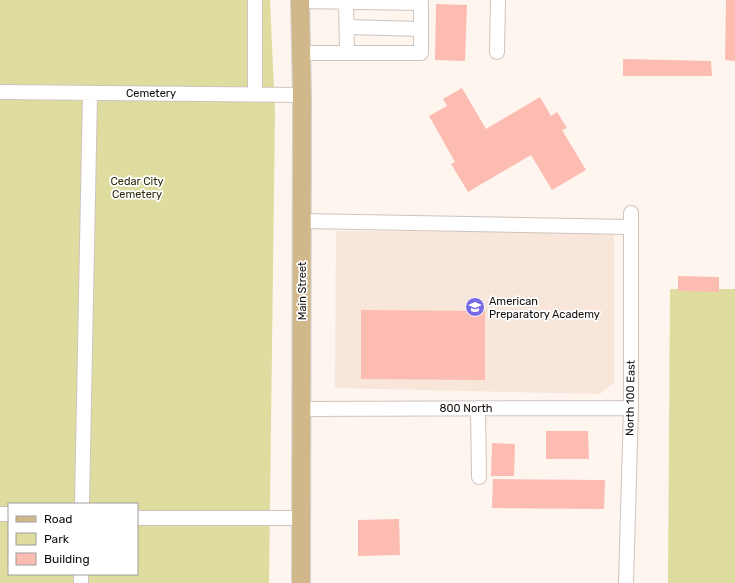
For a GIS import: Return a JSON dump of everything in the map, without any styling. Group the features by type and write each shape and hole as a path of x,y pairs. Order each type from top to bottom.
{"main road":[{"name":"Main Street","path":"300,1 302,95 301,583"}],"street":[{"path":"255,0 255,94"},
{"path":"497,52 498,0"},
{"path":"300,1 421,1 421,53 301,53"},
{"path":"346,2 348,53"},
{"path":"347,27 421,29"},
{"name":"Cemetery","path":"0,92 302,95"},
{"path":"82,503 90,93"},
{"name":"North 100 East","path":"302,221 631,220 631,408 626,583"},
{"path":"478,408 478,477"},
{"name":"800 North","path":"301,409 631,408"},
{"path":"138,518 302,518"}],"shaded area":[{"name":"American Preparatory Academy","path":"336,231 614,232 614,383 600,394 335,388"}],"green space":[{"name":"Cedar City Cemetery","path":"0,0 270,0 275,112 269,583 0,583"},
{"path":"670,289 735,289 735,583 668,583"}],"building":[{"path":"726,0 735,0 735,61 725,60"},
{"path":"436,4 467,5 465,61 435,60"},
{"path":"623,59 711,61 712,76 623,76"},
{"path":"462,88 486,129 540,97 551,116 557,112 567,128 562,130 586,170 552,190 531,155 468,192 451,164 455,162 429,116 447,106 443,99"},
{"path":"678,276 719,277 719,292 678,291"},
{"path":"361,310 485,311 485,380 361,379"},
{"path":"546,431 588,431 589,459 546,459"},
{"path":"492,443 515,444 514,476 491,476"},
{"path":"493,479 605,480 604,509 492,508"},
{"path":"399,519 400,555 358,556 358,520"}],"place":[{"name":"American Preparatory Academy","path":"475,307"}]}
